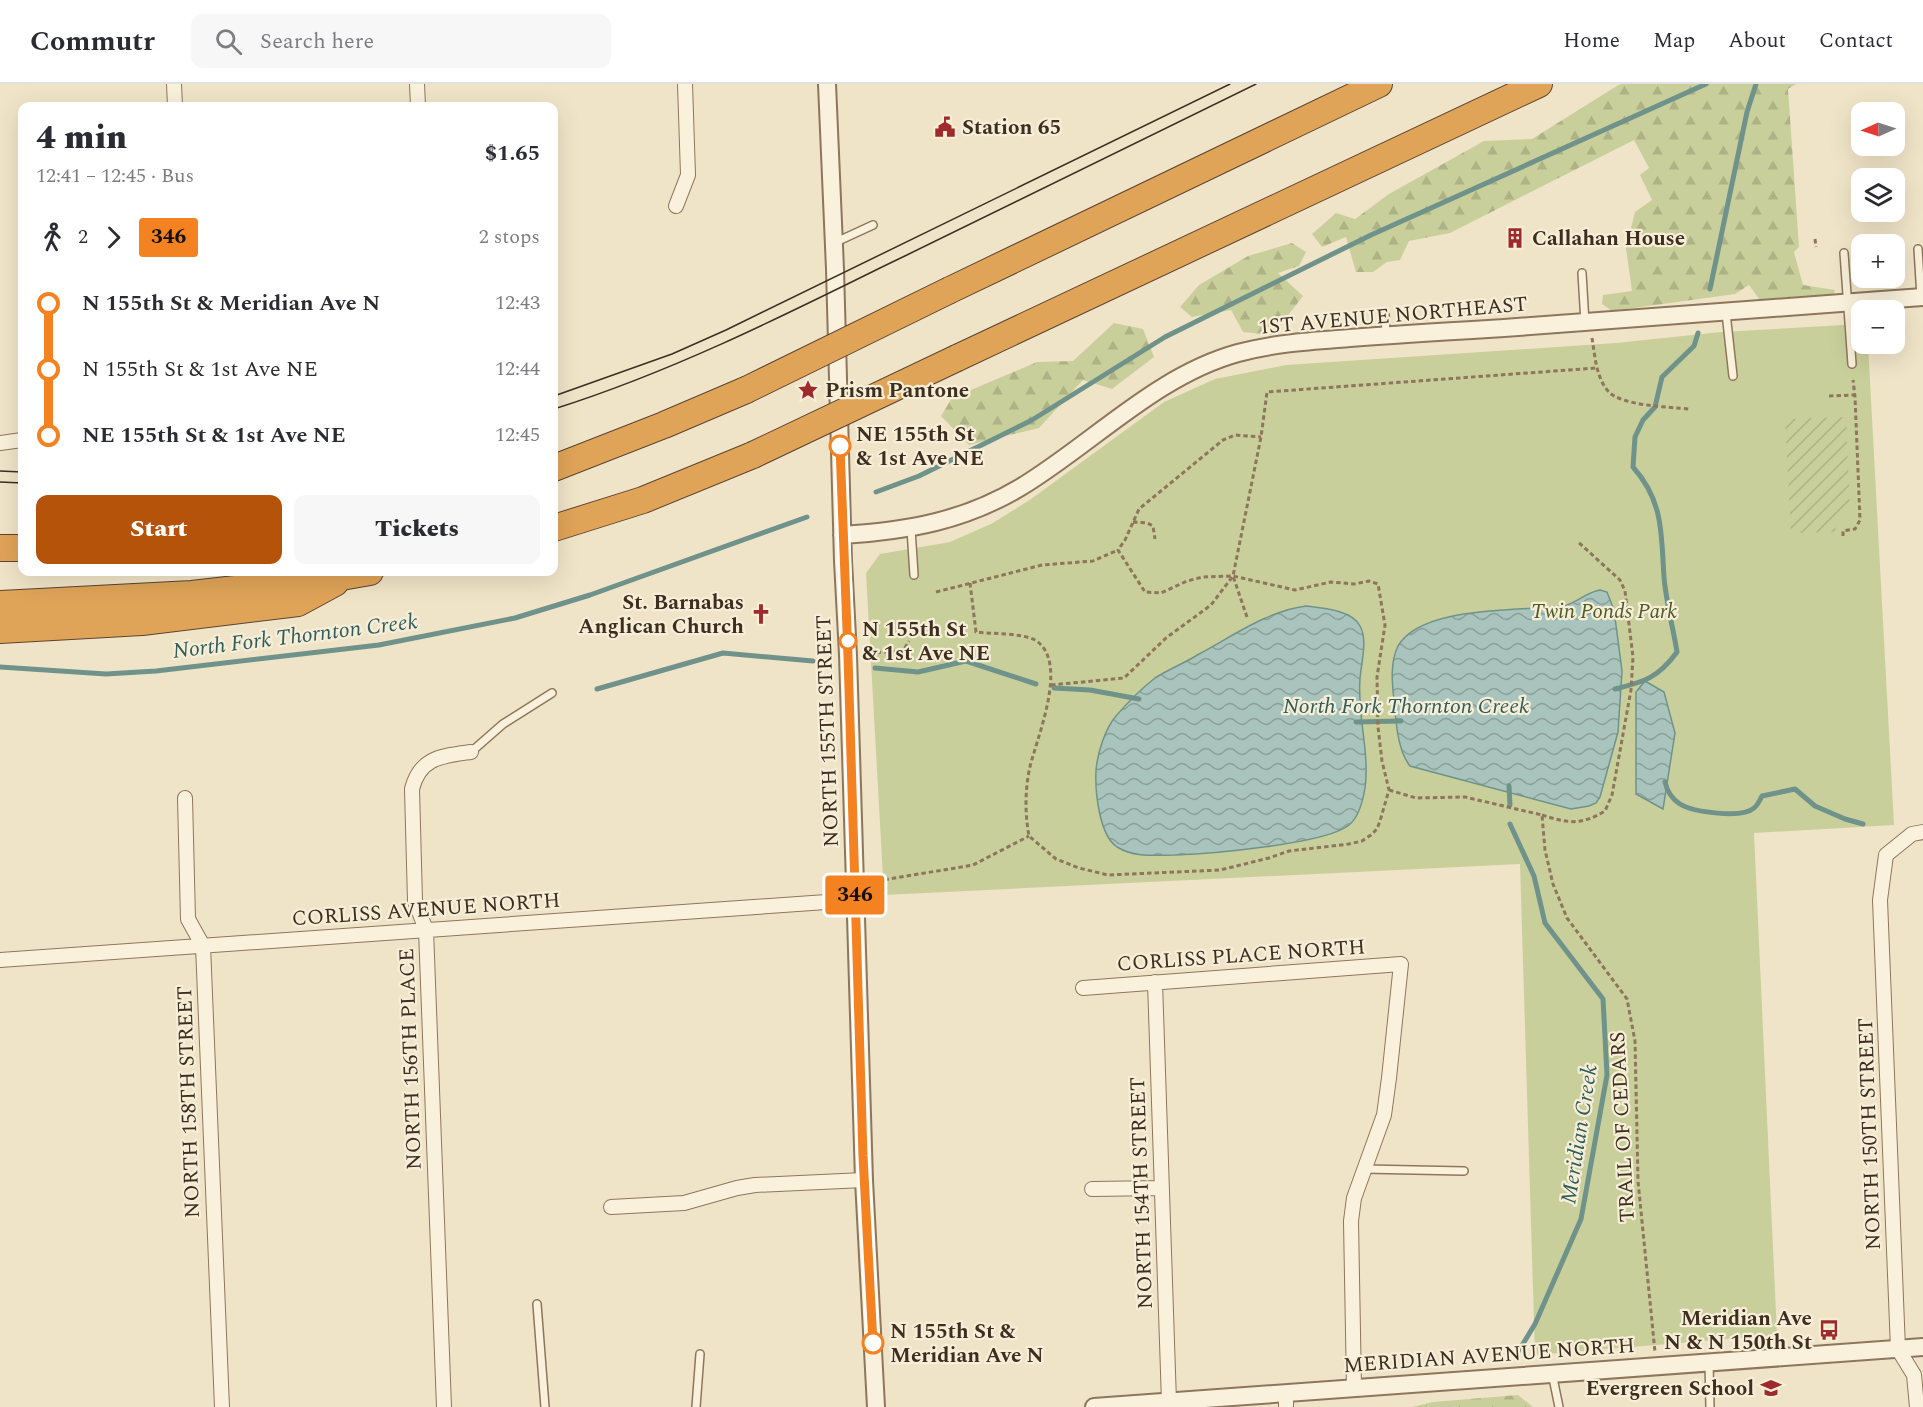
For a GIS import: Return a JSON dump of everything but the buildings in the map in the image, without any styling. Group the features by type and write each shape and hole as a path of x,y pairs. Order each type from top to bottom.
{"highway":[{"path":"558,466 663,426 746,390 1379,84"},
{"path":"558,527 643,500 753,455 1539,84"},
{"path":"0,548 18,548"},
{"path":"0,604 192,594 341,576"},
{"path":"0,630 142,622 298,603 354,576"}],"street":[{"path":"174,84 175,102"},
{"path":"417,84 418,102"},
{"path":"676,207 688,175 685,84"},
{"name":"NORTH 155TH STREET","path":"827,84 864,1180 876,1407"},
{"name":"1ST AVENUE NORTHEAST","path":"842,535 911,529 948,519 998,500 1023,486 1185,374 1213,362 1266,346 1386,335 1588,328 1726,311 1922,297"},
{"path":"0,442 18,440"},
{"name":"NORTH 156TH PLACE","path":"444,1407 426,930 415,901 412,789 414,779 431,760 471,752"},
{"name":"NORTH 158TH STREET","path":"185,798 188,920 203,946 222,1407"},
{"name":"NORTH 150TH STREET","path":"1917,1407 1914,1375 1898,1349 1880,900 1886,855 1912,834 1923,832"},
{"name":"CORLISS AVENUE NORTH","path":"0,960 855,900"},
{"name":"CORLISS PLACE NORTH","path":"1083,988 1401,964 1384,1116 1364,1169"},
{"name":"NORTH 154TH STREET","path":"1155,982 1169,1402"},
{"path":"1354,1388 1351,1221 1354,1198 1364,1169"},
{"path":"611,1207 684,1203 755,1185 864,1180"},
{"path":"1092,1189 1162,1188"},
{"name":"MERIDIAN AVENUE NORTH","path":"1094,1407 1169,1402 1286,1400 1354,1388 1923,1347"}],"lane":[{"path":"834,243 873,225"},
{"path":"1918,249 1922,297"},
{"path":"1844,253 1852,364"},
{"path":"1582,273 1588,328"},
{"path":"1726,311 1733,376"},
{"path":"1385,315 1386,335"},
{"path":"911,529 914,575"},
{"path":"471,752 503,724 552,693"},
{"path":"1364,1169 1464,1171"},
{"path":"537,1304 545,1407"},
{"path":"696,1407 700,1354"},
{"path":"1709,1362 1710,1407"},
{"path":"1552,1373 1559,1407"}],"path":[{"path":"1815,239 1816,247"},
{"path":"1588,328 1596,368 1607,391 1614,396 1633,402 1689,409"},
{"path":"1051,685 1124,678 1166,638 1211,605 1233,576 1267,392 1596,368"},
{"path":"1843,536 1843,531 1855,529 1860,520 1853,380"},
{"path":"1829,396 1854,394"},
{"path":"936,592 1042,565 1093,561 1118,550 1139,509 1223,440 1235,435 1260,437"},
{"path":"1133,522 1153,526 1155,539"},
{"path":"1389,790 1416,798 1465,797 1542,814 1567,822 1582,821 1605,811 1612,795 1630,690 1632,657 1625,591 1620,580 1577,541"},
{"path":"970,583 976,632 1026,637 1036,641 1048,659 1051,669 1051,685 1029,772 1026,818 1029,836 1056,859 1079,868 1108,875 1220,870 1269,858 1288,850 1362,841 1377,829 1389,790 1382,761 1378,727 1377,677 1384,625 1378,584 1369,581 1354,584 1330,582 1295,590 1233,576 1195,579 1161,593 1147,594 1118,550"},
{"path":"1233,576 1247,617"},
{"path":"869,653 903,651 909,641"},
{"name":"TRAIL OF CEDARS","path":"1542,814 1545,850 1553,884 1567,918 1627,999 1635,1041 1638,1181 1656,1366"},
{"path":"877,881 972,865 1029,836"}],"green space":[{"path":"1620,84 1796,84 1788,89 1799,247 1794,252 1803,285 1835,290 1833,296 1762,303 1749,285 1735,294 1612,311 1602,304 1603,295 1632,291 1626,248 1635,212 1652,200 1640,175 1649,168 1634,140 1450,233 1409,241 1400,260 1387,262 1373,272 1356,272 1346,237 1322,247 1312,234 1336,213 1355,219 1389,194 1484,141 1532,139"},
{"path":"1292,243 1306,252 1299,266 1278,273 1303,296 1273,335 1243,332 1231,310 1192,317 1180,307 1199,285 1248,256"},
{"path":"1114,323 1143,329 1154,357 1112,389 1083,380 1039,428 969,445 941,416 952,398 1037,362 1073,361"},
{"name":"Twin Ponds Park","path":"1851,325 1851,354 1869,354 1894,825 1754,833 1777,1335 1535,1355 1520,864 884,895 866,573 880,554 950,542 993,523 1031,499 1164,402 1215,379 1286,365 1616,343 1721,332"},
{"path":"1846,417 1850,512 1835,516 1836,532 1791,533 1785,419"},
{"path":"1518,1395 1533,1407 1412,1407 1433,1402"}],"water":[{"path":"1600,590 1607,592 1614,610 1622,671 1618,732 1600,797 1596,803 1571,809 1410,766 1402,752 1398,734 1392,680 1395,652 1408,634 1423,625 1460,615 1563,606"},
{"path":"1306,606 1328,609 1350,616 1360,626 1364,638 1360,706 1366,775 1361,803 1352,822 1337,832 1317,838 1238,850 1153,855 1131,853 1117,847 1106,833 1102,823 1097,801 1096,780 1102,742 1116,716 1140,691 1160,675 1264,619"},
{"path":"1645,681 1664,692 1675,733 1663,809 1636,794 1636,692"}],"waterway":[{"path":"876,492 919,476 1032,420 1165,337 1371,235 1706,84"},
{"name":"North Fork Thornton Creek","path":"1710,289 1747,112 1756,84"},
{"name":"North Fork Thornton Creek","path":"1615,689 1650,678 1663,668 1677,652 1665,586 1661,533 1656,506 1643,480 1633,467 1635,437 1643,420 1655,407 1662,377 1694,346 1698,333"},
{"name":"North Fork Thornton Creek","path":"0,667 106,674 156,671 379,645 515,618 590,595 807,517"},
{"name":"North Fork Thornton Creek","path":"597,689 723,653 813,661"},
{"name":"North Fork Thornton Creek","path":"875,668 918,672 966,661 1036,684"},
{"name":"North Fork Thornton Creek","path":"1054,688 1090,690 1139,699"},
{"name":"North Fork Thornton Creek","path":"1356,722 1401,721"},
{"path":"1665,782 1675,800 1695,810 1739,813 1754,808 1762,796 1795,789 1815,806 1863,824"},
{"name":"Meridian Creek","path":"1509,786 1510,805"},
{"name":"Meridian Creek","path":"1510,824 1534,876 1545,923 1603,999 1607,1075 1581,1219 1535,1324 1518,1352"}],"tram line":[{"path":"558,395 672,354 726,330 1230,84"},
{"path":"558,408 638,379 761,326 1256,84"},
{"path":"0,471 18,472"},
{"path":"0,482 18,483"}],"bus line":[{"name":"346","path":"840,446 863,1156 873,1343"}],"place":[{"name":"Station 65","path":"945,127"},
{"name":"Callahan House","path":"1515,238"},
{"name":"Prism Pantone","path":"808,390"},
{"name":"NE 155th St & 1st Ave NE","path":"840,446"},
{"name":"St. Barnabas Anglican Church","path":"761,614"},
{"name":"N 155th St & 1st Ave NE","path":"848,641"},
{"name":"Meridian Ave N & N 150th St","path":"1829,1330"},
{"name":"N 155th St & Meridian Ave N","path":"873,1343"},
{"name":"Evergreen School","path":"1771,1388"}]}
